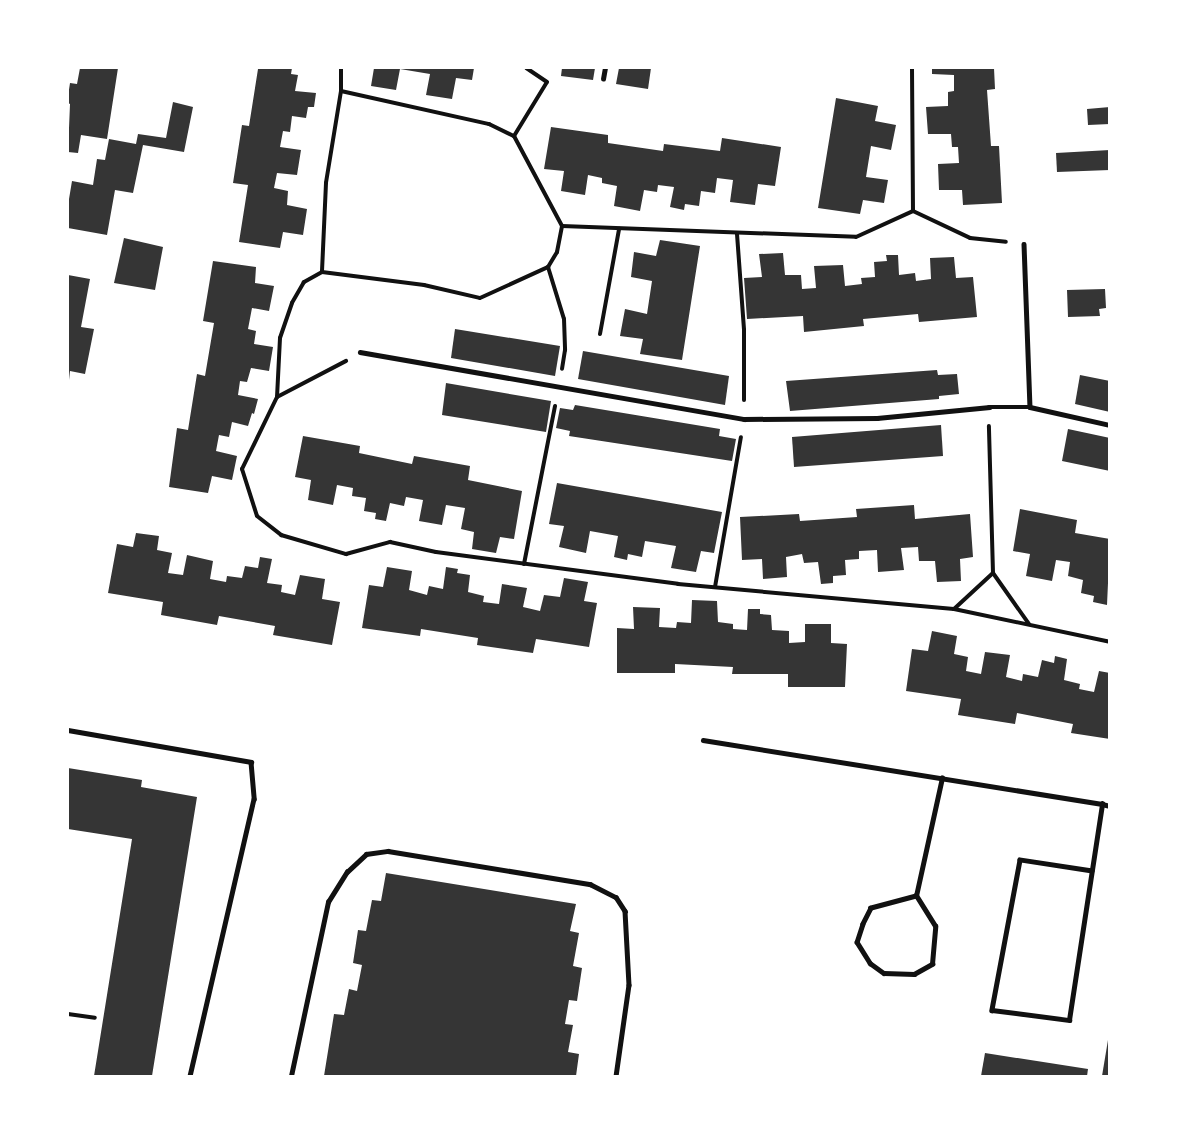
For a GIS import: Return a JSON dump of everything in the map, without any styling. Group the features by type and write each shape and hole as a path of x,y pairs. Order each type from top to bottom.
{"lane":[{"path":"603,79 605,68"},
{"path":"1024,244 1030,407"},
{"path":"360,352 559,388 688,407 744,419 877,418 989,407 1030,407 1110,425"},
{"path":"68,730 251,762 254,799 189,1077"},
{"path":"703,740 1110,806"},
{"path":"916,896 871,908 862,924 857,942 870,963 884,973 914,974 932,964 935,926 916,896 942,778"},
{"path":"1092,871 1020,860 992,1010 1069,1020 1092,871 1102,804"},
{"path":"291,1077 328,902 347,872 366,854 388,851 590,884 616,897 625,911 629,985 616,1077"}],"path":[{"path":"322,272 326,183 341,91 341,68"},
{"path":"514,136 547,81 526,68"},
{"path":"912,68 913,211"},
{"path":"341,91 489,124 514,136 562,226 557,252 548,267 480,298 424,285 322,272 304,282 292,303 280,338 277,397 242,469 257,516 281,535 346,554 390,542 436,552 678,584 954,609 1110,642"},
{"path":"562,226 856,237 913,211 970,238 1024,244"},
{"path":"600,334 619,229"},
{"path":"524,564 565,351 564,319 548,267"},
{"path":"277,397 360,352"},
{"path":"989,407 993,573 1029,625"},
{"path":"954,609 993,573"},
{"path":"68,1014 95,1018"}],"building":[{"path":"80,68 118,68 107,139 81,135 78,153 68,152 70,104 68,96 70,83 77,84"},
{"path":"254,68 292,68 291,74 298,75 295,91 316,93 314,107 308,107 306,118 292,116 290,132 283,131 280,147 301,150 297,175 277,173 274,188 288,191 287,205 307,209 303,235 283,232 280,248 239,242 248,185 233,183 242,125 249,126 258,69"},
{"path":"374,68 474,68 472,80 456,78 452,99 426,95 430,74 400,69 396,90 371,86"},
{"path":"562,68 595,68 593,80 561,76"},
{"path":"619,68 651,68 648,89 616,84"},
{"path":"932,68 994,68 995,89 987,90 991,146 999,146 1002,203 963,205 962,190 939,190 938,164 959,163 958,147 952,147 951,134 928,134 926,107 948,106 948,92 954,91 954,75 932,74"},
{"path":"836,98 878,106 875,121 896,125 891,150 871,146 866,177 888,180 884,203 863,200 860,214 818,208"},
{"path":"173,102 193,107 184,152 143,145 133,193 115,190 107,235 68,228 68,205 72,181 93,185 97,159 105,160 109,139 136,144 138,134 166,138"},
{"path":"1110,107 1110,124 1088,125 1087,109"},
{"path":"551,127 608,135 608,143 663,151 664,144 720,151 722,138 781,147 775,186 758,184 755,205 730,202 733,180 717,178 715,193 701,191 699,206 685,204 684,210 670,207 674,187 658,185 657,192 644,190 640,211 614,206 617,186 602,183 602,178 588,175 585,195 561,191 564,171 544,169"},
{"path":"1110,150 1110,170 1057,172 1056,153"},
{"path":"124,238 163,247 155,290 114,283"},
{"path":"660,240 700,246 682,360 640,354 643,339 620,336 625,309 647,314 652,281 631,277 634,252 656,256"},
{"path":"783,253 785,275 801,275 802,289 816,288 814,266 843,265 845,286 862,284 861,278 875,277 874,262 887,261 886,255 898,255 899,275 915,273 916,281 931,279 930,258 954,257 956,278 973,277 977,317 919,322 918,314 863,319 864,326 804,332 803,316 747,319 744,278 762,277 759,254"},
{"path":"213,261 256,267 255,283 274,286 269,311 252,308 248,329 256,331 254,344 273,347 269,371 251,368 247,382 240,381 238,395 258,399 248,426 232,422 229,437 219,435 216,451 237,456 232,480 212,476 208,493 169,487 177,428 188,430 197,374 205,376 214,323 203,321"},
{"path":"68,275 90,279 81,327 94,329 85,374 70,371 69,380"},
{"path":"1105,289 1106,308 1099,309 1100,316 1068,317 1067,290"},
{"path":"455,329 560,346 555,376 451,358"},
{"path":"583,351 729,376 725,405 578,379"},
{"path":"937,370 938,375 957,374 959,394 939,396 939,399 790,411 786,381"},
{"path":"1080,375 1110,381 1110,412 1075,404"},
{"path":"446,383 551,401 546,432 442,415"},
{"path":"575,405 720,429 719,436 736,439 732,461 569,436 570,431 556,428 560,408 573,410"},
{"path":"941,425 943,456 794,467 792,437"},
{"path":"1068,429 1110,438 1110,471 1062,461"},
{"path":"303,436 360,446 359,453 412,464 414,456 470,466 468,480 522,491 514,539 500,537 496,553 472,549 474,532 461,529 465,508 446,505 442,525 419,521 423,500 406,497 404,506 390,503 386,521 375,519 376,513 364,511 366,498 352,496 353,488 337,485 333,505 308,500 311,480 295,477"},
{"path":"557,483 722,512 714,553 701,551 696,572 671,568 676,546 645,541 642,557 628,554 627,560 614,557 618,536 590,531 586,553 559,547 564,526 549,524"},
{"path":"914,505 915,519 970,514 973,557 960,559 961,581 937,582 935,561 919,561 918,547 901,548 904,570 878,572 877,550 859,551 859,559 845,560 846,575 833,576 833,583 821,584 818,562 804,563 802,554 786,557 787,577 763,579 762,559 742,560 740,517 799,514 800,521 857,517 856,509"},
{"path":"1020,509 1077,520 1075,533 1110,539 1107,605 1093,602 1094,596 1081,593 1083,580 1068,576 1070,562 1056,560 1052,581 1026,576 1030,554 1013,551"},
{"path":"136,533 159,536 157,550 172,553 168,573 183,575 187,555 213,561 210,579 226,582 227,576 242,578 245,566 258,568 260,557 272,559 267,583 282,585 281,592 295,595 300,575 325,579 322,599 340,602 332,645 273,635 275,626 219,616 217,625 161,615 163,602 108,593 117,544 133,547"},
{"path":"387,567 412,571 409,590 427,595 429,586 443,589 446,567 458,569 457,573 470,575 468,592 484,596 483,602 499,604 502,584 527,588 523,607 540,611 544,595 560,597 564,578 588,582 584,601 597,603 589,647 536,639 533,653 477,645 478,638 421,629 420,636 362,628 369,585 383,587"},
{"path":"692,600 717,601 718,622 733,624 733,629 747,630 748,609 760,609 760,614 771,615 772,630 789,631 789,643 805,642 805,624 831,624 831,643 847,644 845,687 788,687 788,674 732,674 733,667 675,664 675,673 617,673 617,628 634,629 633,607 660,608 659,627 676,628 677,622 691,623"},
{"path":"932,631 957,636 954,654 968,657 966,671 981,674 985,652 1010,655 1006,677 1022,681 1023,674 1038,677 1042,660 1054,663 1055,656 1067,659 1064,680 1080,684 1079,689 1094,692 1099,671 1110,673 1110,739 1071,733 1073,724 1017,713 1015,724 958,715 961,699 906,691 912,649 928,651"},
{"path":"68,768 142,780 141,787 197,797 152,1076 94,1076 132,839 68,829"},
{"path":"386,873 576,904 570,931 579,933 573,966 582,968 577,1001 569,1000 565,1024 573,1025 568,1052 579,1054 576,1076 324,1076 334,1014 344,1015 349,989 357,991 362,965 353,963 358,930 366,931 372,900 381,901"},
{"path":"1108,1040 1110,1076 1102,1076"},
{"path":"985,1053 1088,1069 1087,1076 981,1076"}]}
